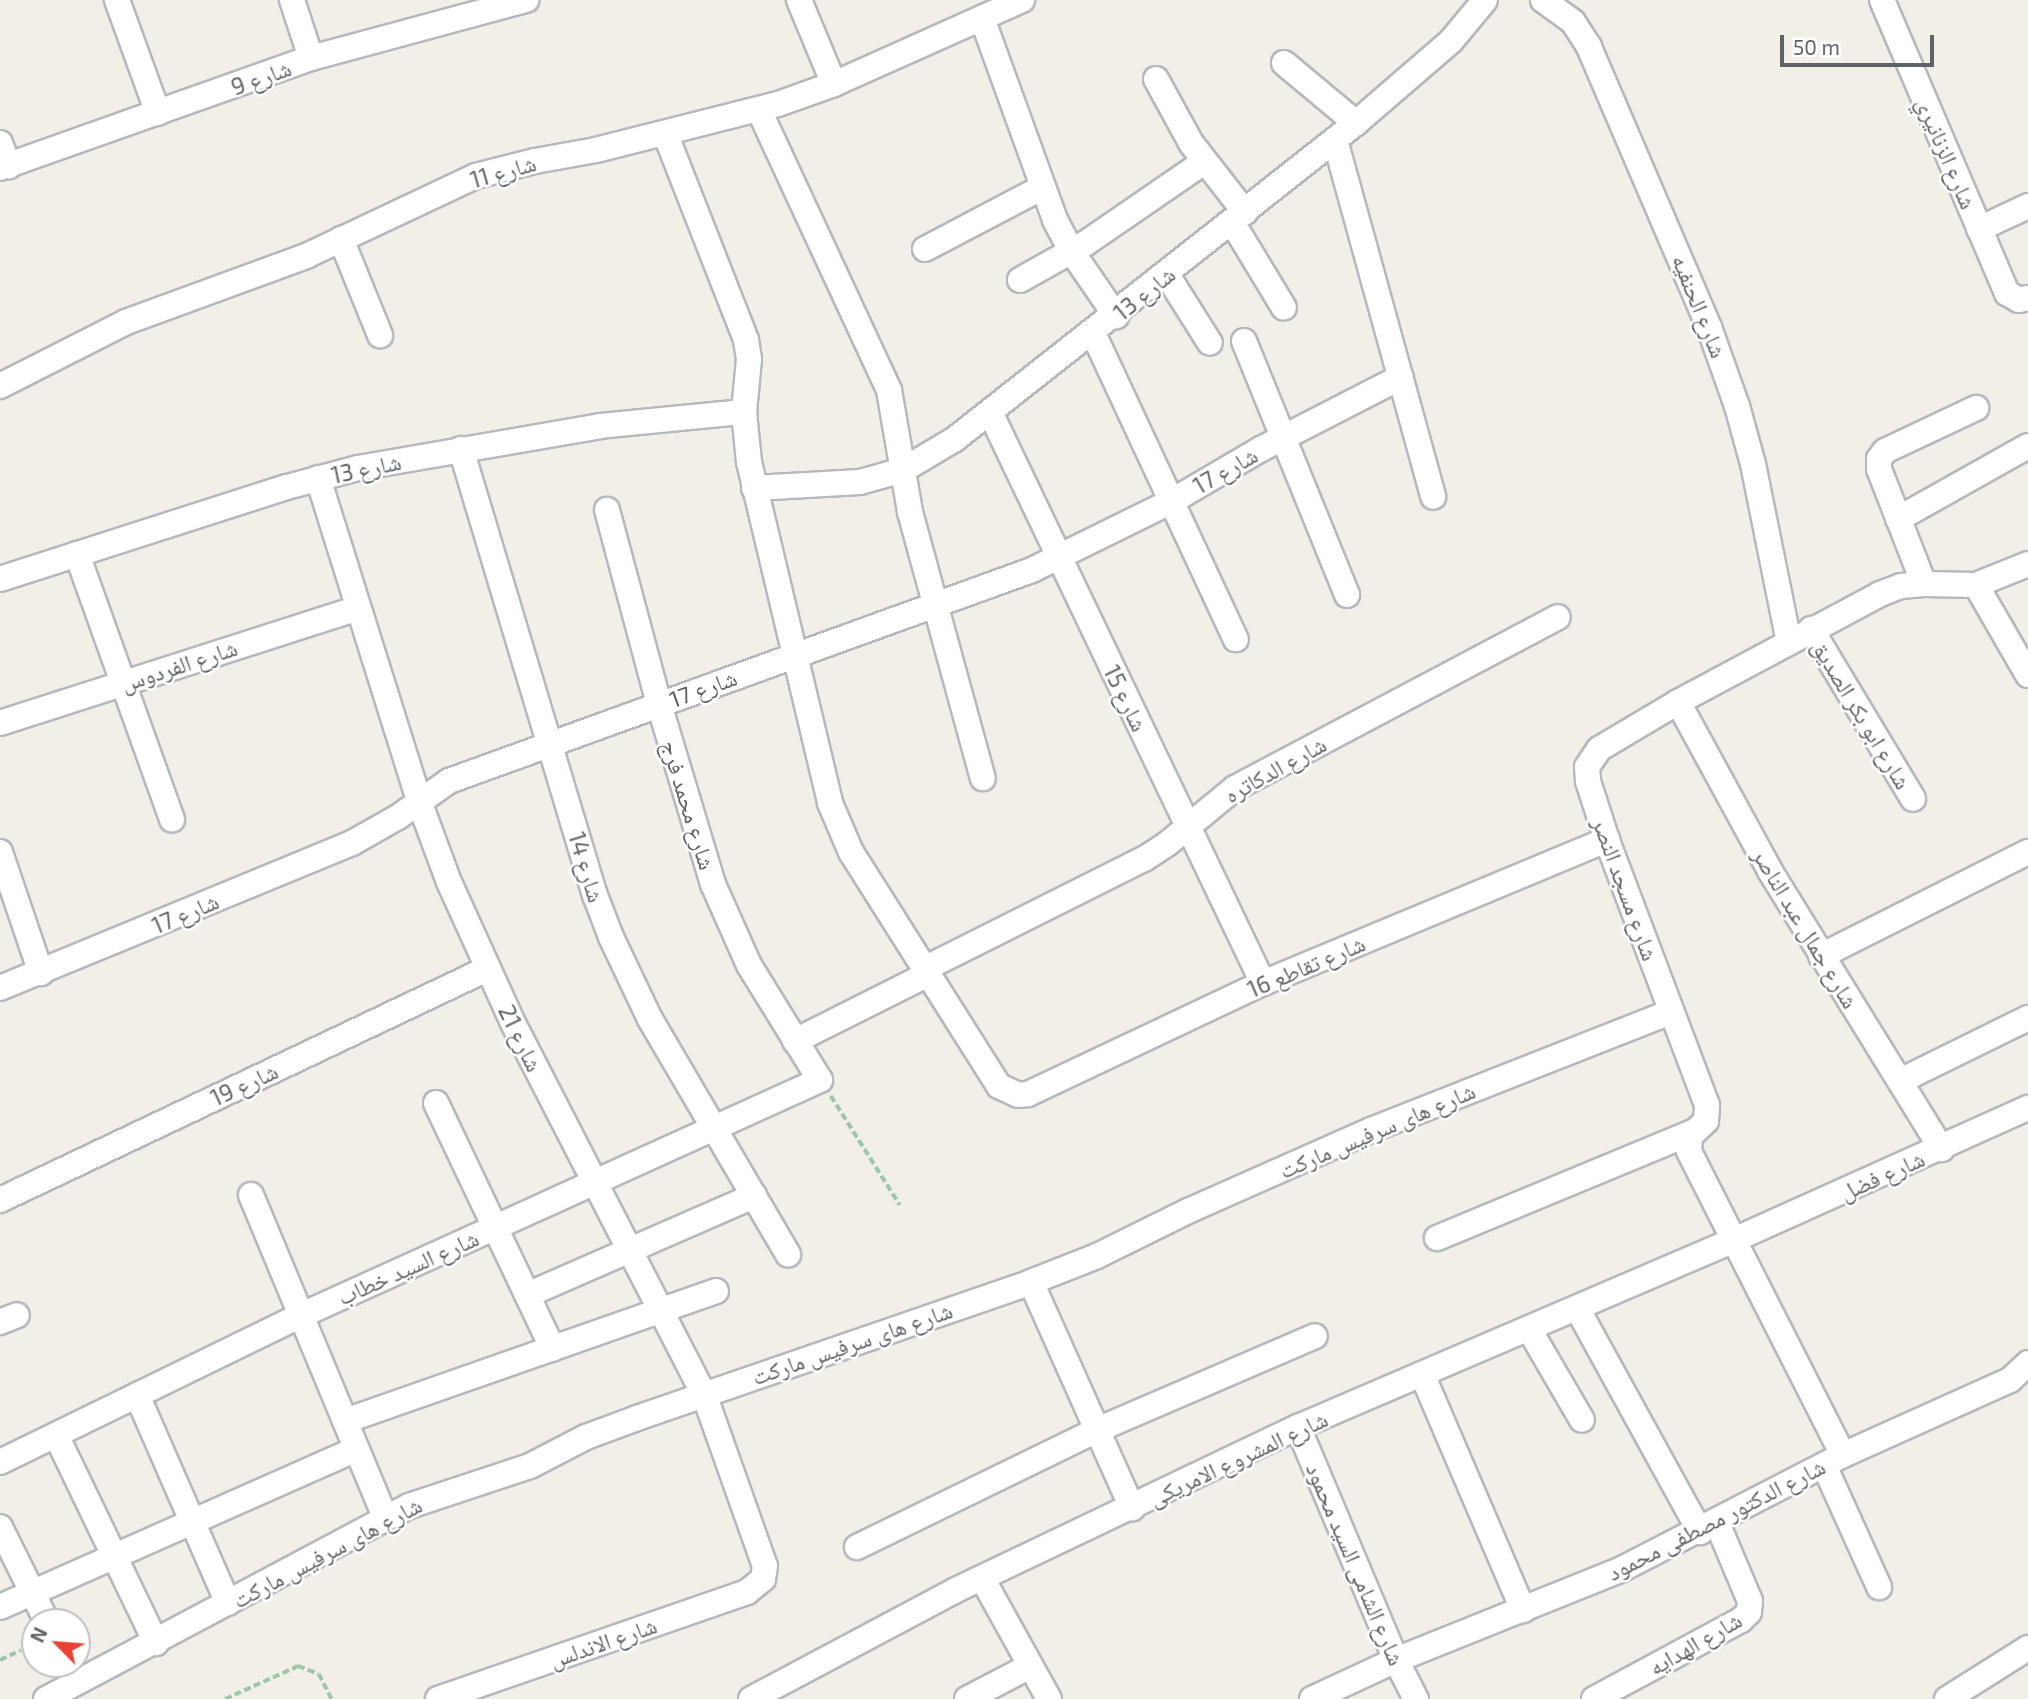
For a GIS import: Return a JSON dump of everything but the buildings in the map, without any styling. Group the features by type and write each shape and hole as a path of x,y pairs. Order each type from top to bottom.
{"street":[{"path":"117,0 158,113"},
{"path":"292,0 311,58"},
{"name":"شارع 9","path":"3,159 158,113 311,58 526,0"},
{"path":"799,0 834,85"},
{"name":"شارع 11","path":"0,386 126,322 257,275 476,176 759,110 834,85 1022,0"},
{"name":"شارع الحنفيه","path":"1543,0 1573,22 1589,47 1709,327 1737,406 1753,464 1789,642"},
{"name":"شارع الزنانيري","path":"1882,0 2007,293 2024,299"},
{"name":"شارع 13","path":"754,488 860,482 903,470 955,439 1115,316 1356,123 1451,41 1474,4"},
{"path":"982,18 1043,187 1072,252 1115,316"},
{"path":"1284,63 1356,123"},
{"path":"1156,79 1238,217 1284,308"},
{"path":"759,110 889,390 910,512 983,778"},
{"path":"665,133 746,340 749,359 744,412 745,438 754,488 830,803 839,828 926,972"},
{"path":"1335,139 1433,497"},
{"path":"1020,280 1072,252 1204,162"},
{"path":"925,249 1043,187"},
{"path":"1979,229 2028,206"},
{"path":"341,239 380,335"},
{"path":"1167,275 1210,343"},
{"path":"1093,333 1236,639"},
{"path":"1244,341 1348,595"},
{"name":"شارع 17","path":"0,988 352,844 398,817 449,781 937,605 1059,558 1172,501 1283,437 1401,377"},
{"path":"1924,584 1879,469 1882,455 1976,408"},
{"name":"شارع 13","path":"0,579 318,478 461,449 600,426 744,412"},
{"name":"شارع 15","path":"990,412 1263,983"},
{"path":"1898,519 2028,446"},
{"name":"شارع 14","path":"461,449 611,937 650,1019 788,1254"},
{"name":"شارع 21","path":"318,478 419,800 449,882 487,969 704,1394 763,1559 763,1579"},
{"name":"شارع محمد فرج","path":"607,510 659,704 713,884 749,965 820,1080"},
{"path":"76,554 172,820"},
{"name":"شارع مسجد النصر","path":"1693,1132 1706,1121 1709,1111 1607,839 1588,781 1589,760 1599,749 1678,702 1880,594 1901,586 1976,585 2028,564"},
{"path":"1976,585 2028,675"},
{"name":"شارع الفردوس","path":"0,723 358,608"},
{"name":"شارع الدكاتره","path":"795,1041 1144,859 1244,783 1558,617"},
{"name":"شارع ابو بكر الصديق","path":"1811,629 1913,799"},
{"name":"شارع جمال عبد الناصر","path":"1678,702 1770,871 1941,1149"},
{"name":"شارع تقاطع 16","path":"926,972 993,1078 1008,1092 1028,1094 1263,983 1607,839"},
{"path":"0,852 5,885 41,973"},
{"path":"1821,956 2028,852"},
{"name":"شارع 19","path":"0,1200 487,969"},
{"name":"شارع هاى سرفيس ماركت","path":"91,1667 156,1643 385,1517 434,1496 530,1466 586,1437 704,1394 1031,1282 1097,1256 1188,1211 1371,1130 1671,1012"},
{"path":"1899,1081 2028,1018"},
{"name":"شارع السيد خطاب","path":"0,1462 302,1315 820,1080"},
{"path":"436,1103 553,1349"},
{"name":"شارع فضل","path":"1736,1239 2028,1108"},
{"path":"1437,1238 1693,1132"},
{"path":"1693,1132 1688,1141 1689,1151 1736,1239 1833,1460 1879,1587"},
{"path":"251,1195 385,1517"},
{"path":"527,1295 754,1196"},
{"name":"شارع المشروع الامريكى","path":"751,1699 982,1578 1298,1427 1736,1239"},
{"path":"1031,1282 1132,1508"},
{"path":"345,1421 663,1311 716,1290"},
{"path":"1577,1308 1708,1527"},
{"path":"1528,1329 1582,1420"},
{"path":"857,1547 1097,1430 1315,1336"},
{"name":"شارع الدكتور مصطفى محمود","path":"1312,1699 1396,1660 1622,1570 1833,1460 1972,1400 2011,1380 2028,1363"},
{"path":"1422,1374 1523,1610"},
{"path":"136,1395 228,1603"},
{"name":"شارع الشامى السيد محمود","path":"1298,1427 1396,1660 1416,1699"},
{"path":"56,1434 156,1643"},
{"path":"0,1606 357,1449"},
{"path":"0,1527 40,1608"},
{"name":"شارع الهدايه","path":"1594,1699 1741,1620 1749,1612 1750,1601 1708,1527"},
{"path":"982,1578 1049,1699"},
{"name":"شارع الاندلس","path":"447,1698 732,1598 753,1589 763,1579"},
{"path":"1947,1699 2028,1648"},
{"path":"967,1699 1030,1666"},
{"name":"شارع هاى سرفيس ماركت","path":"46,1699 69,1678"}],"path":[{"path":"820,1080 900,1205"},
{"path":"0,1660 21,1650"},
{"path":"225,1699 298,1666 319,1674 332,1699"}]}
